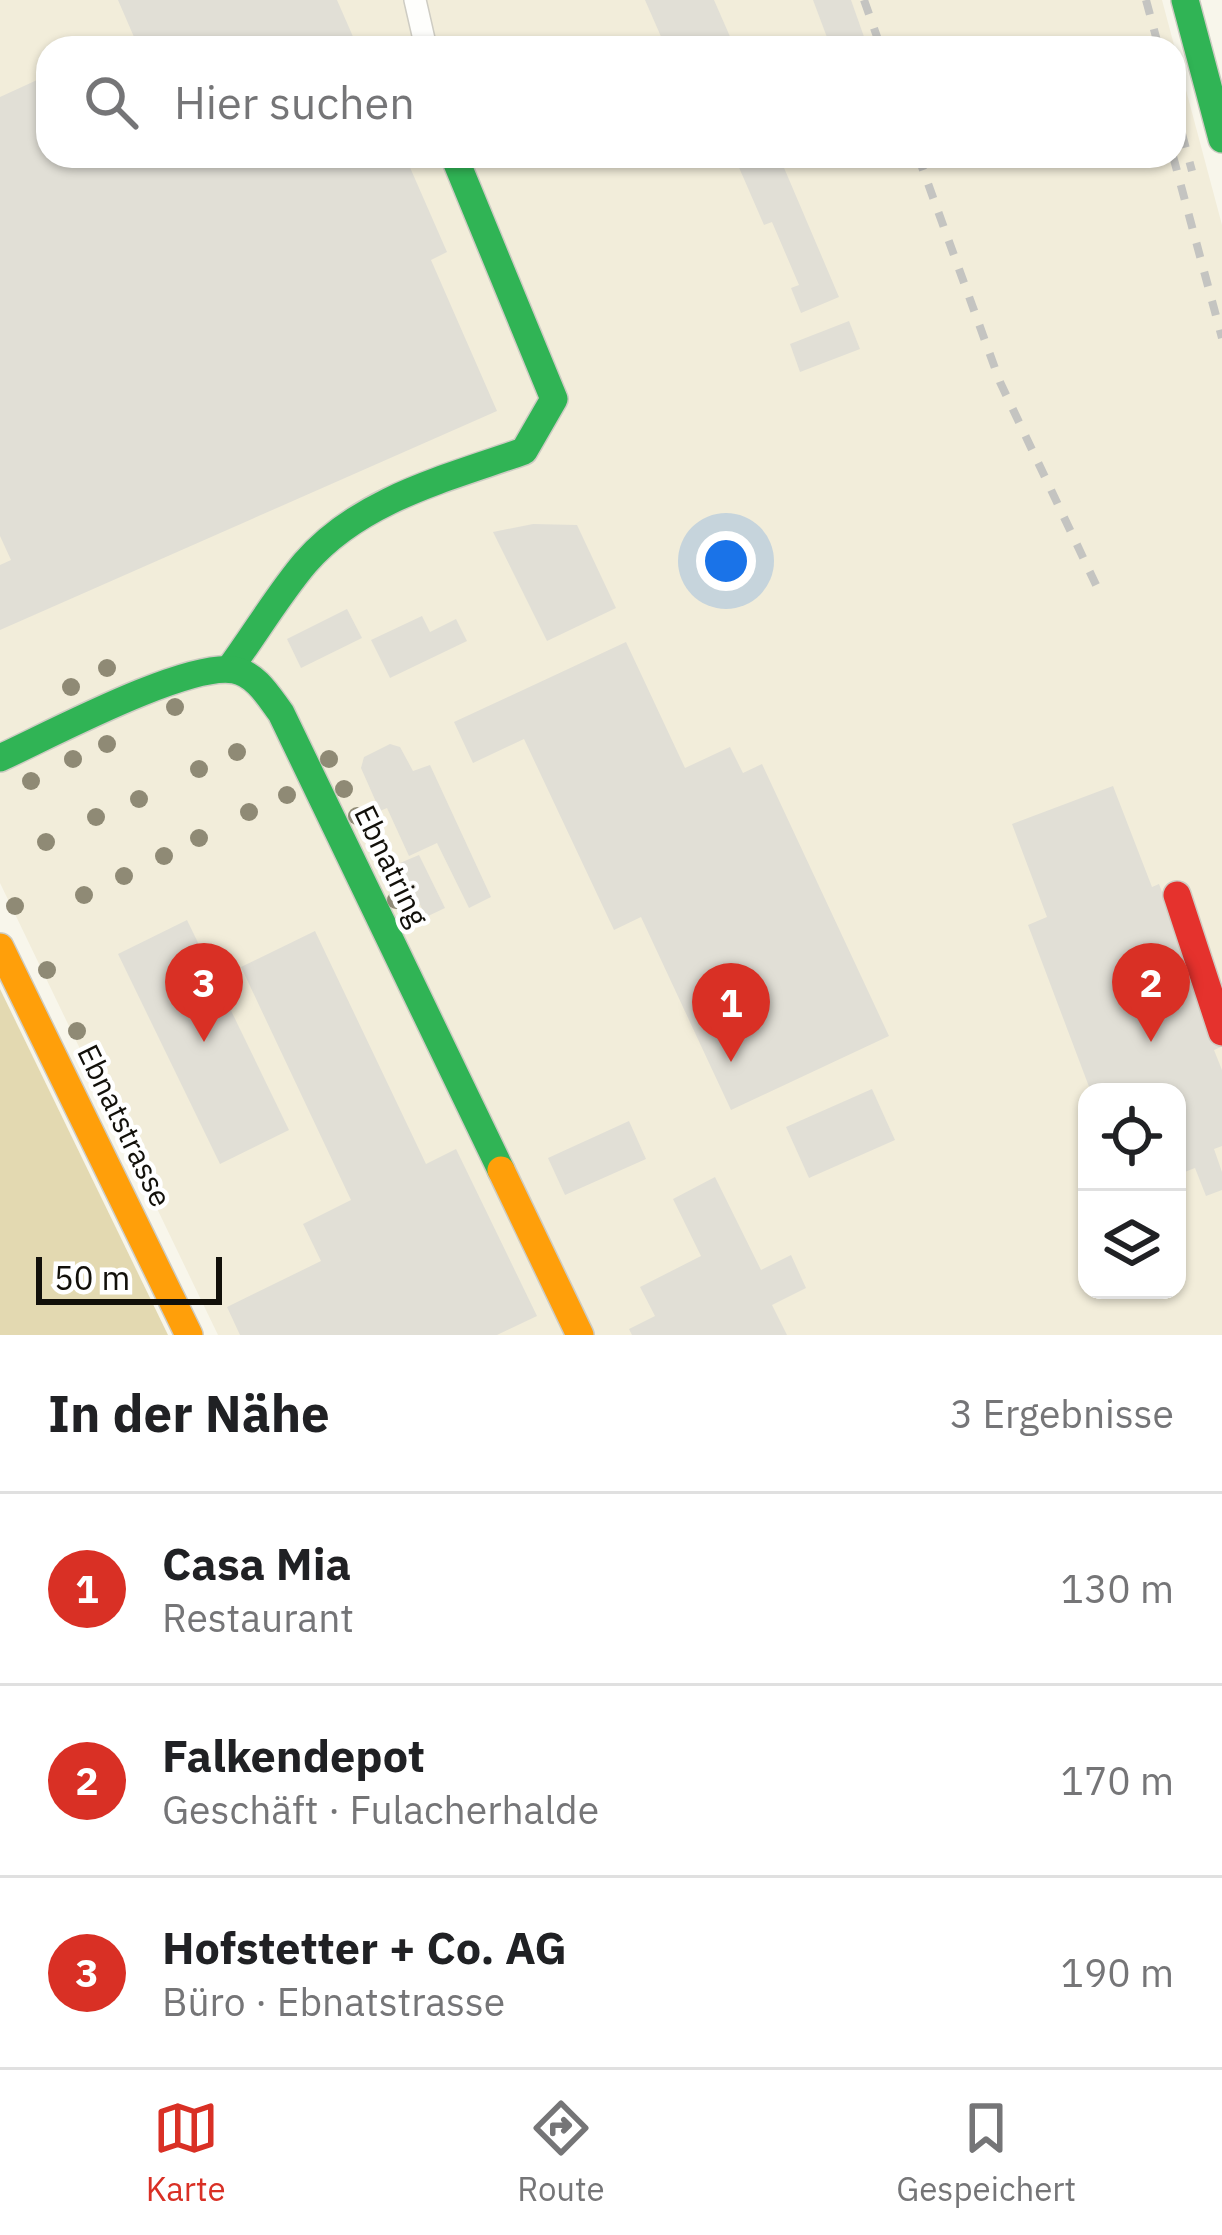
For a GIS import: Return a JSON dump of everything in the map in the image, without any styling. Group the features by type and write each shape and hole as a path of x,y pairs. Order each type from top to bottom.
{"main road":[{"path":"1185,0 1222,139"},
{"path":"1206,0 1222,60"},
{"path":"0,758 193,674 230,668 307,561 364,514 422,487 524,451 554,399 459,168"},
{"name":"Ebnatring","path":"230,668 259,681 281,713 580,1335"},
{"path":"1177,895 1222,1032"},
{"name":"Ebnatstrasse","path":"0,947 189,1335"}],"street":[{"path":"415,0 423,36"}],"shaded area":[{"path":"0,0 1162,0 1172,36 36,36 36,168 1186,168 1186,90 1222,225 1222,1335 218,1335 0,883"},
{"path":"0,989 168,1335 0,1335"}],"building":[{"path":"118,0 337,0 353,36 134,36"},
{"path":"645,0 714,0 730,36 661,36"},
{"path":"813,0 851,0 864,36 826,36"},
{"path":"36,80 36,168 410,168 447,252 431,260 497,411 0,630 0,565 11,560 0,536 0,97"},
{"path":"739,168 784,168 839,297 801,313 791,288 799,285 772,222 764,225"},
{"path":"849,321 860,349 800,372 790,344"},
{"path":"533,524 577,525 616,608 547,641 493,532"},
{"path":"347,609 362,638 301,668 287,639"},
{"path":"422,616 430,632 456,619 467,641 390,678 371,640"},
{"path":"626,642 685,768 730,747 743,773 762,764 889,1036 731,1110 641,917 614,930 524,739 473,763 454,722"},
{"path":"390,744 400,747 413,771 430,765 491,897 469,908 437,843 409,856 387,808 380,811 361,768 364,757"},
{"path":"1113,786 1152,887 1159,884 1221,1047 1214,1050 1222,1070 1222,1146 1214,1149 1222,1190 1206,1196 1195,1168 1186,1172 1186,1083 1088,1083 1028,925 1047,917 1012,824"},
{"path":"419,855 445,908 426,917 400,863"},
{"path":"187,920 289,1130 220,1164 118,954"},
{"path":"315,931 426,1164 456,1149 537,1316 497,1335 240,1335 227,1307 321,1261 303,1224 351,1200 241,967"},
{"path":"872,1089 895,1140 809,1178 786,1127"},
{"path":"629,1121 646,1159 565,1195 548,1158"},
{"path":"715,1177 761,1270 791,1255 806,1288 772,1305 787,1335 632,1335 629,1329 655,1316 640,1287 701,1256 673,1199"}],"railway":[{"path":"864,0 877,36"},
{"path":"1146,0 1156,36"},
{"path":"1186,149 1192,171"},
{"path":"922,168 1000,382 1097,587"},
{"path":"1176,168 1222,338"}],"traffic: fast":[{"path":"1185,0 1222,139"},
{"path":"230,668 295,575 327,541 407,493 524,451 554,399 459,168"},
{"path":"0,758 184,677 234,670 255,681 281,713 501,1170"}],"traffic: slow":[{"path":"0,947 189,1335"},
{"path":"501,1170 580,1335"}],"traffic: jam":[{"path":"1177,895 1222,1032"}],"place":[{"name":"Hofstetter + Co. AG","path":"204,1042"},
{"name":"Falkendepot","path":"1151,1042"},
{"name":"Casa Mia","path":"731,1062"}]}
